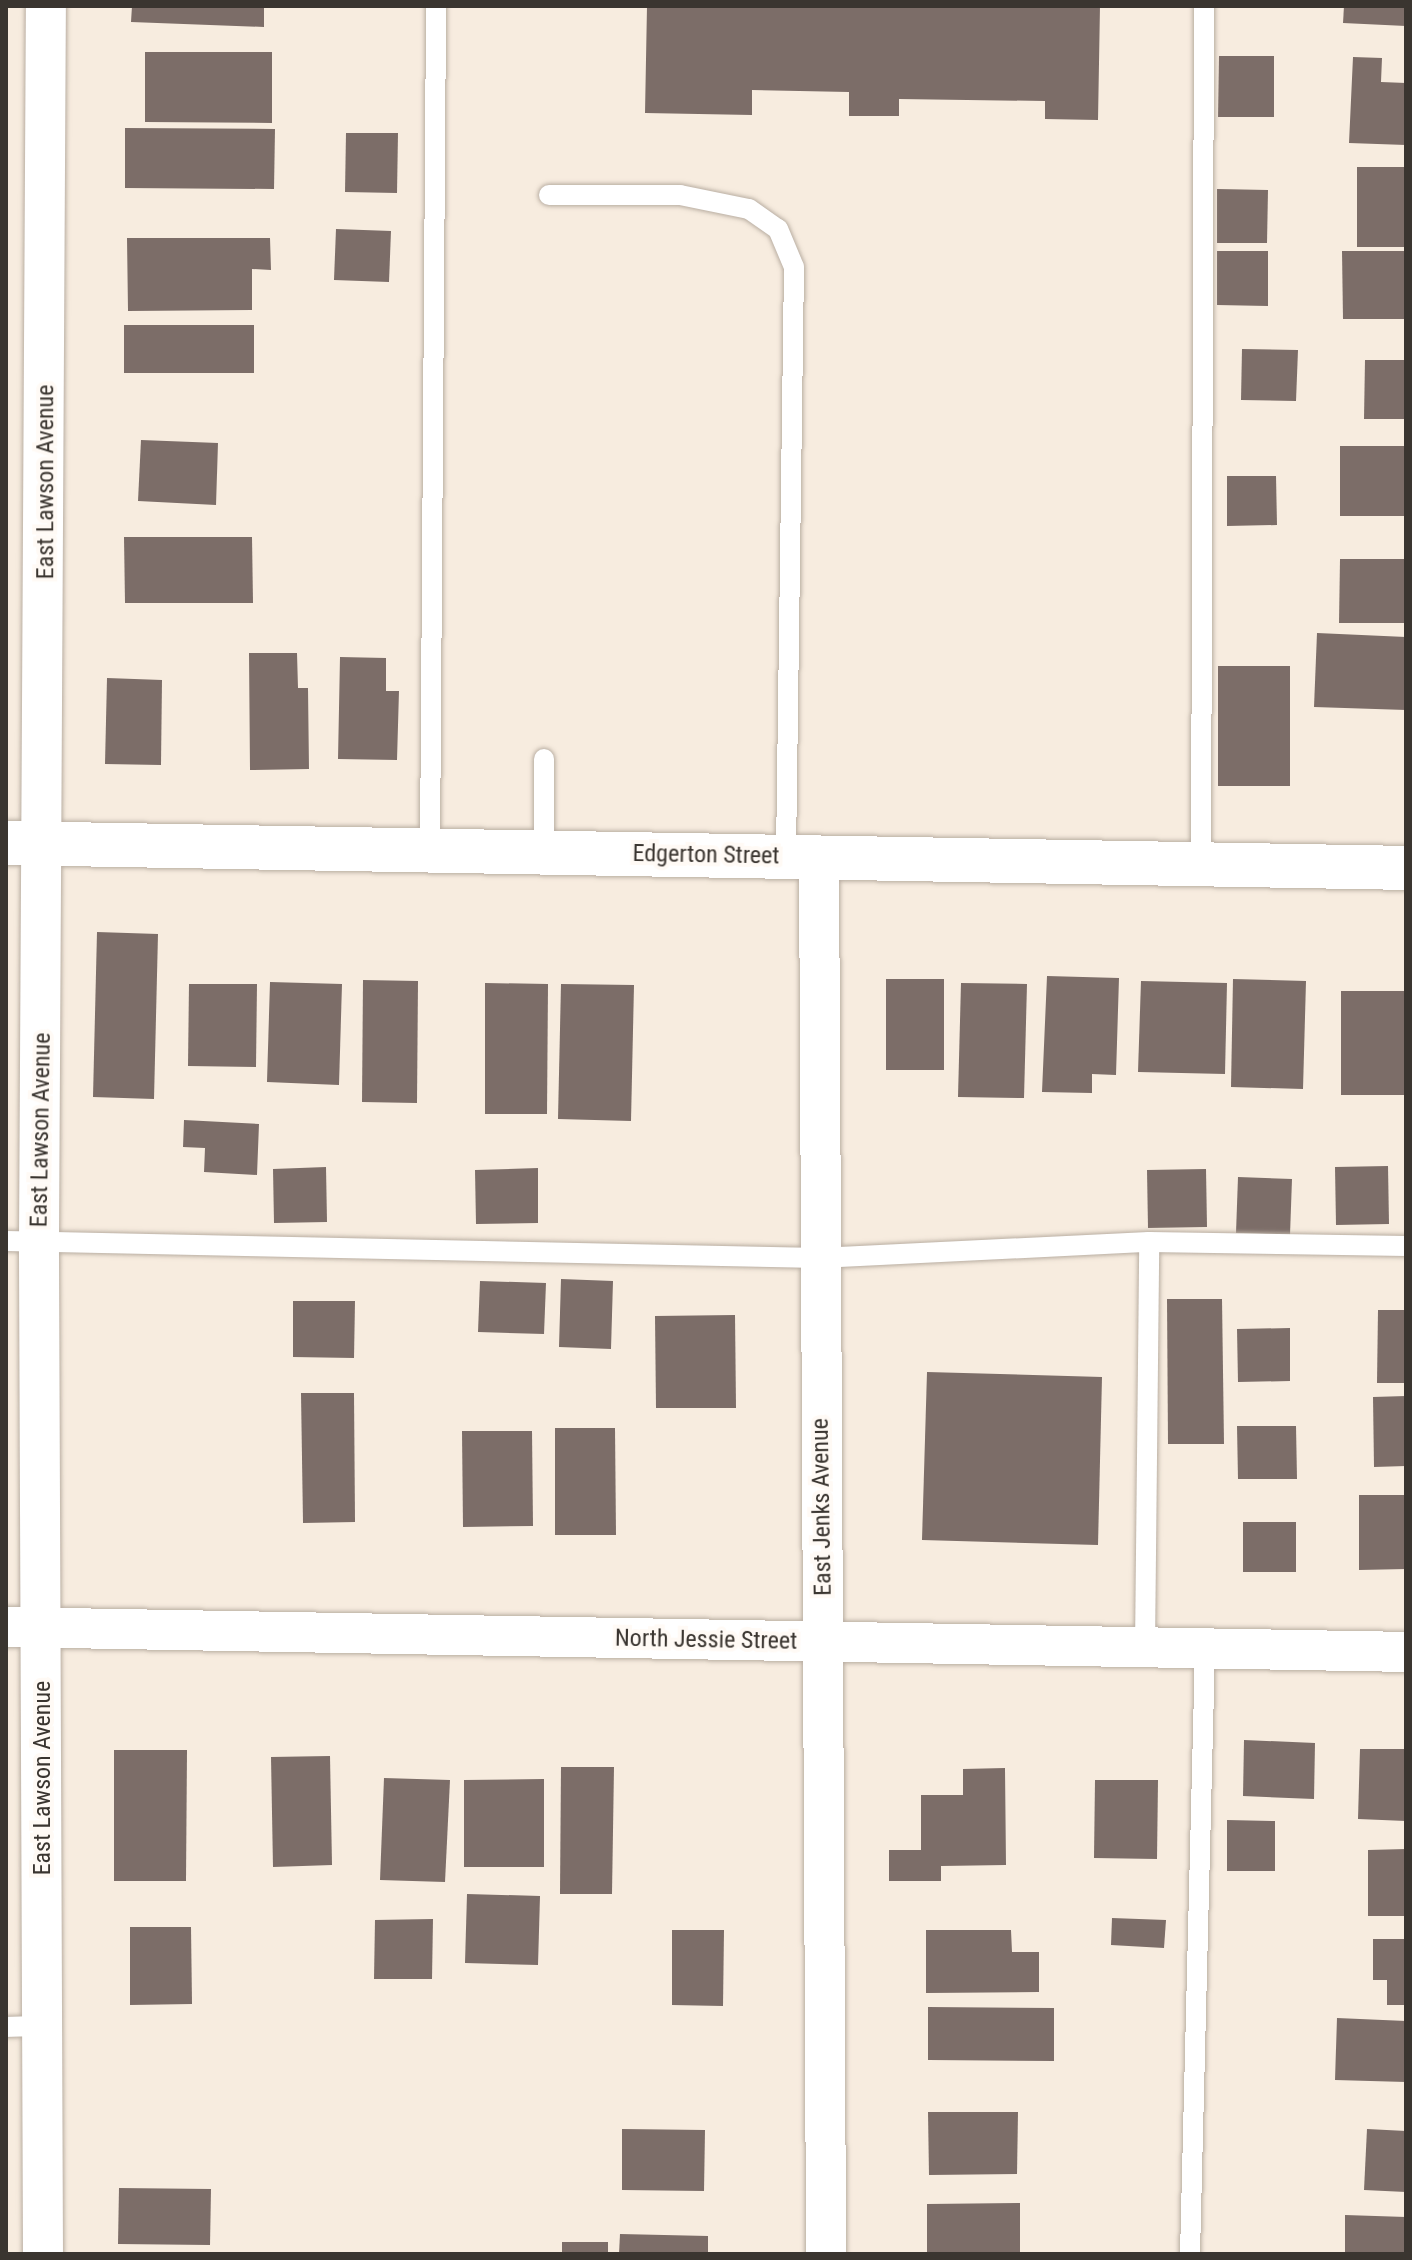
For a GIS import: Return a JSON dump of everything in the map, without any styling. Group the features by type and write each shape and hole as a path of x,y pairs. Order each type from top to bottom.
{"street":[{"name":"East Lawson Avenue","path":"43,2254 24,2027 22,1241 26,843 46,6"},
{"name":"Edgerton Street","path":"26,843 1406,868"},
{"name":"East Jenks Avenue","path":"803,857 819,1258 826,2254"},
{"name":"North Jessie Street","path":"24,1628 1406,1652"}],"lane":[{"path":"430,850 436,6"},
{"path":"1201,864 1204,6"},
{"path":"549,195 680,195 749,209 778,229 794,267 803,857"},
{"path":"544,759 544,852"},
{"path":"22,1241 819,1258 1149,1242 1406,1246"},
{"path":"1145,1648 1149,1242"},
{"path":"1190,2254 1205,1649"}],"building":[{"path":"132,6 264,6 264,27 131,22"},
{"path":"647,6 1100,6 1098,120 1045,119 1045,101 899,99 899,116 849,116 849,92 752,90 752,115 645,113"},
{"path":"1344,6 1406,6 1406,26 1343,23"},
{"path":"145,52 272,52 272,123 145,122"},
{"path":"1219,56 1274,56 1274,117 1218,117"},
{"path":"1353,57 1382,58 1381,82 1406,83 1406,145 1349,143"},
{"path":"125,128 275,129 274,189 125,188"},
{"path":"346,133 398,133 397,193 345,192"},
{"path":"1357,167 1406,167 1406,247 1357,247"},
{"path":"1217,189 1268,190 1267,243 1217,243"},
{"path":"336,229 391,231 389,282 334,280"},
{"path":"127,238 270,238 271,270 252,269 252,310 128,311"},
{"path":"1217,251 1268,251 1268,306 1217,305"},
{"path":"1342,251 1406,251 1406,319 1343,319"},
{"path":"124,325 254,325 254,373 124,373"},
{"path":"1242,349 1298,350 1296,401 1241,400"},
{"path":"1365,360 1406,360 1406,419 1364,419"},
{"path":"141,440 218,443 216,505 138,501"},
{"path":"1340,446 1406,446 1406,516 1340,516"},
{"path":"1227,476 1276,476 1277,525 1227,526"},
{"path":"124,537 252,537 253,603 125,603"},
{"path":"1340,559 1406,559 1406,623 1339,623"},
{"path":"1317,633 1406,637 1406,710 1314,707"},
{"path":"249,653 297,653 298,688 308,688 309,769 250,770"},
{"path":"340,657 386,658 386,691 399,691 397,760 338,759"},
{"path":"1218,666 1290,666 1290,786 1218,786"},
{"path":"107,678 162,680 161,765 105,764"},
{"path":"97,932 158,934 154,1099 93,1097"},
{"path":"1047,976 1119,978 1116,1075 1092,1074 1092,1093 1042,1092"},
{"path":"886,979 944,979 944,1070 886,1070"},
{"path":"1233,979 1306,981 1303,1089 1231,1087"},
{"path":"363,980 418,981 417,1103 362,1102"},
{"path":"1141,981 1227,983 1225,1074 1138,1072"},
{"path":"270,982 342,984 339,1085 267,1082"},
{"path":"485,983 548,984 547,1114 485,1114"},
{"path":"961,983 1027,984 1024,1098 958,1097"},
{"path":"189,984 257,984 256,1067 188,1066"},
{"path":"561,984 634,985 631,1121 558,1119"},
{"path":"1341,991 1406,991 1406,1095 1341,1095"},
{"path":"184,1120 259,1124 257,1175 204,1172 205,1148 183,1147"},
{"path":"1388,1166 1389,1224 1336,1225 1335,1167"},
{"path":"326,1167 327,1222 274,1223 273,1169"},
{"path":"538,1168 538,1223 476,1224 475,1170"},
{"path":"1206,1169 1207,1227 1148,1228 1147,1170"},
{"path":"1238,1177 1292,1179 1290,1235 1236,1233"},
{"path":"561,1279 613,1281 611,1349 559,1347"},
{"path":"480,1281 546,1283 544,1334 478,1332"},
{"path":"1167,1299 1222,1299 1224,1444 1168,1444"},
{"path":"293,1301 355,1301 354,1358 293,1357"},
{"path":"1378,1310 1406,1310 1406,1383 1377,1383"},
{"path":"735,1315 736,1408 656,1408 655,1316"},
{"path":"1290,1328 1290,1381 1238,1382 1237,1329"},
{"path":"927,1372 1102,1377 1098,1545 922,1540"},
{"path":"301,1393 354,1393 355,1522 303,1523"},
{"path":"1406,1396 1406,1466 1374,1467 1373,1397"},
{"path":"1237,1426 1296,1426 1297,1479 1238,1479"},
{"path":"555,1428 615,1428 616,1535 555,1535"},
{"path":"462,1431 532,1431 533,1526 463,1527"},
{"path":"1359,1495 1406,1495 1406,1569 1359,1570"},
{"path":"1243,1522 1296,1522 1296,1572 1243,1572"},
{"path":"1244,1740 1315,1743 1314,1799 1243,1796"},
{"path":"1360,1749 1406,1749 1406,1821 1358,1819"},
{"path":"114,1750 187,1750 186,1881 114,1881"},
{"path":"330,1756 332,1865 273,1867 271,1757"},
{"path":"561,1767 614,1767 612,1894 560,1894"},
{"path":"1005,1768 1006,1865 941,1866 941,1881 889,1881 889,1850 921,1850 921,1795 963,1795 963,1769"},
{"path":"384,1778 450,1780 445,1882 380,1880"},
{"path":"544,1779 544,1867 464,1867 464,1780"},
{"path":"1095,1780 1158,1780 1157,1859 1094,1858"},
{"path":"1227,1820 1275,1821 1275,1871 1227,1871"},
{"path":"1406,1849 1406,1916 1368,1916 1368,1850"},
{"path":"467,1894 540,1896 538,1965 465,1963"},
{"path":"1112,1918 1166,1920 1164,1948 1111,1945"},
{"path":"433,1919 432,1979 374,1979 375,1920"},
{"path":"130,1927 191,1927 192,2004 130,2005"},
{"path":"672,1930 724,1930 723,2006 672,2005"},
{"path":"926,1930 1011,1930 1012,1952 1039,1952 1039,1992 926,1993"},
{"path":"1373,1939 1406,1939 1406,2005 1387,2005 1387,1980 1373,1980"},
{"path":"928,2007 1054,2008 1054,2061 928,2060"},
{"path":"1337,2018 1406,2021 1406,2082 1335,2080"},
{"path":"928,2112 1018,2112 1017,2174 929,2175"},
{"path":"622,2129 705,2130 704,2191 622,2190"},
{"path":"1367,2129 1406,2131 1406,2192 1364,2190"},
{"path":"119,2188 211,2189 210,2245 118,2244"},
{"path":"1020,2203 1020,2254 927,2254 927,2204"},
{"path":"1345,2215 1406,2217 1406,2254 1345,2254"},
{"path":"620,2234 708,2236 708,2254 619,2254"},
{"path":"562,2242 608,2242 608,2254 562,2254"}]}
